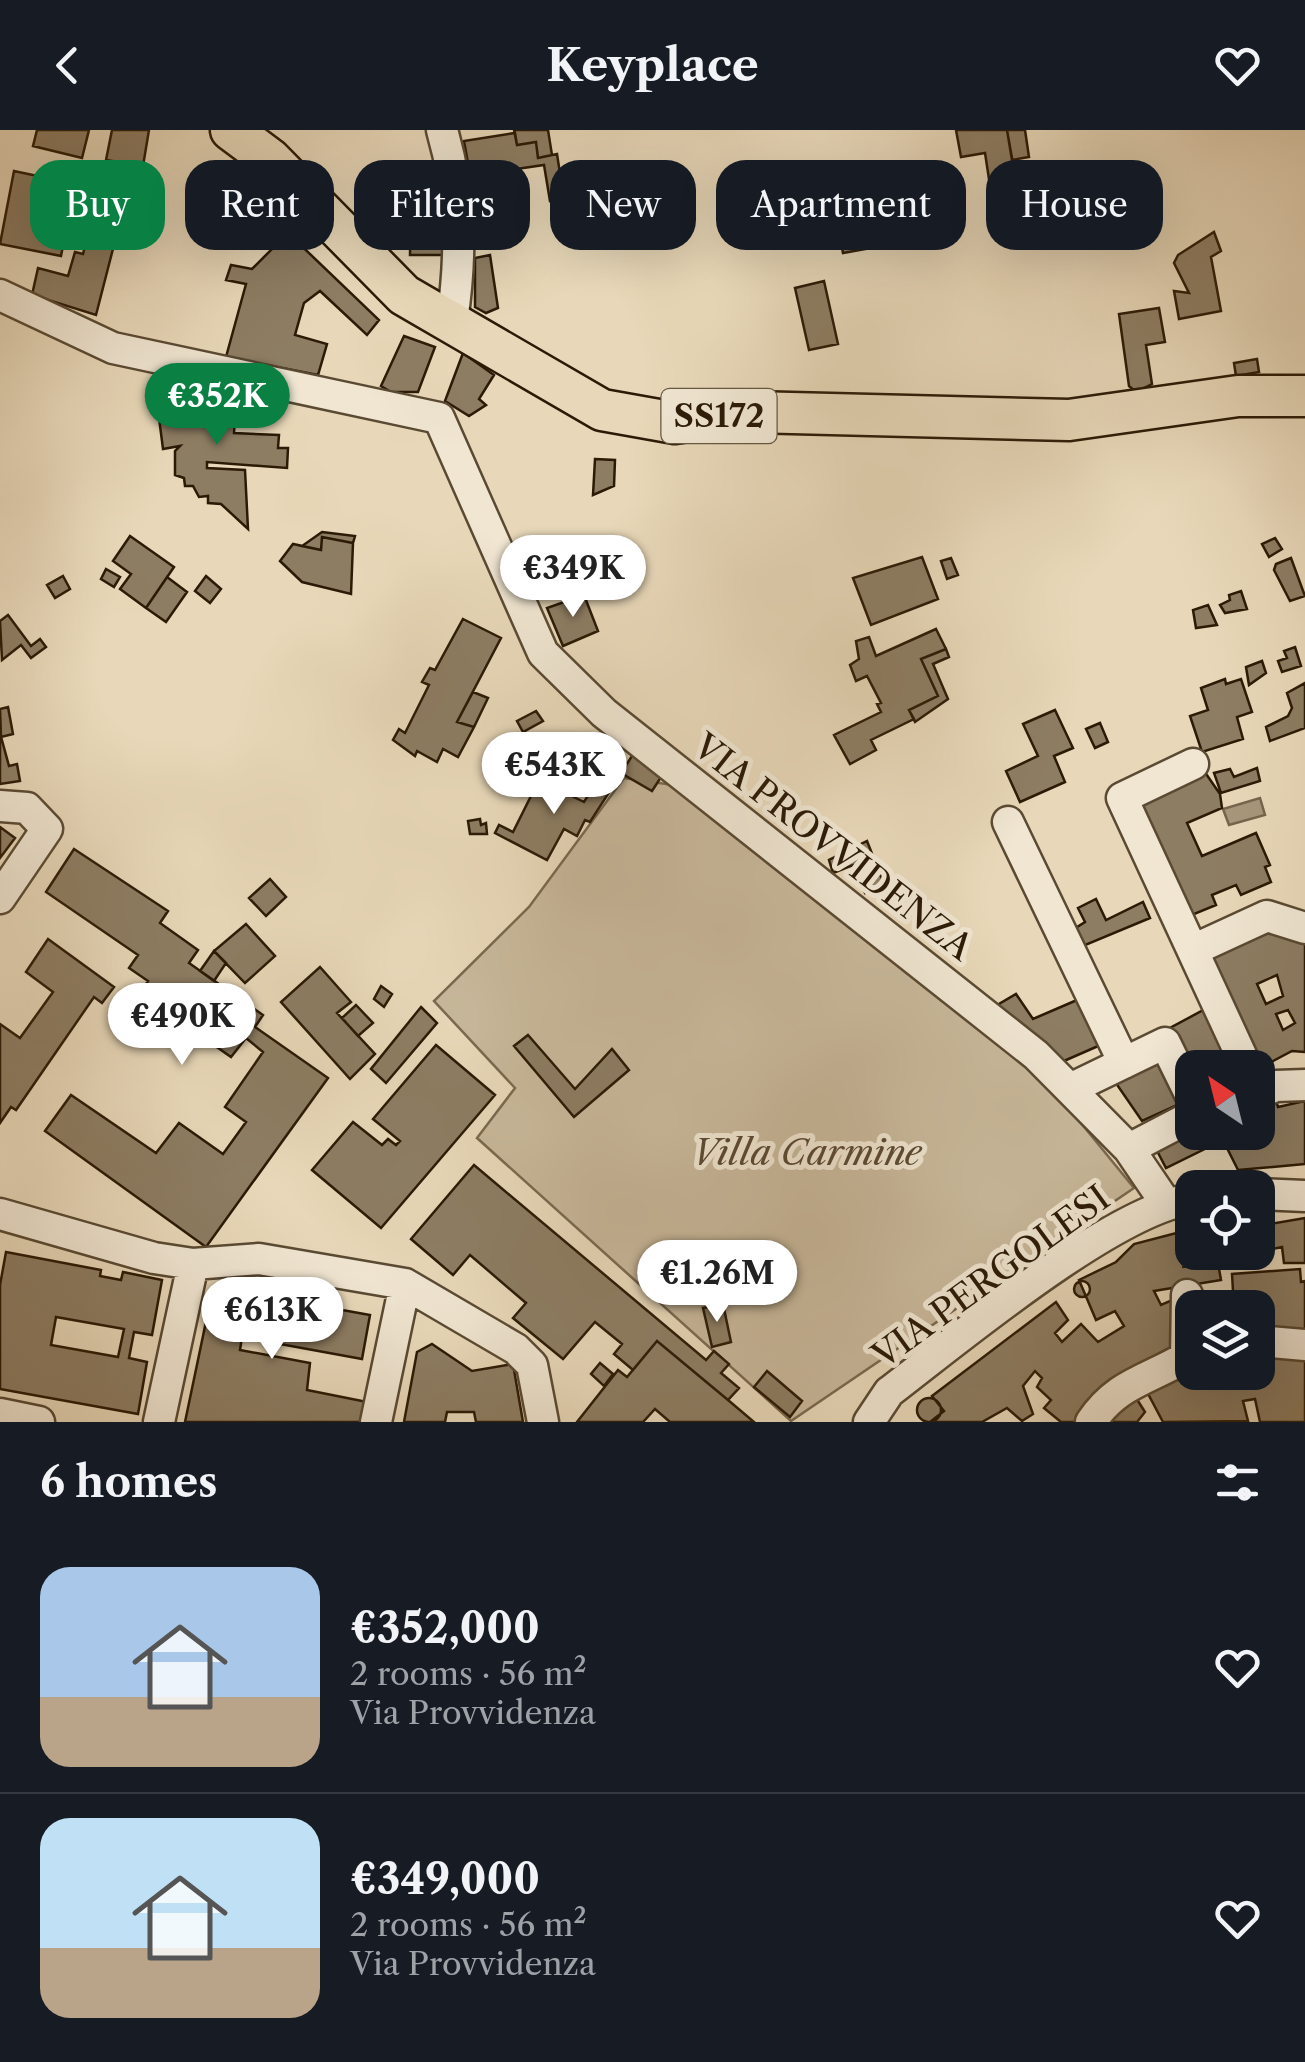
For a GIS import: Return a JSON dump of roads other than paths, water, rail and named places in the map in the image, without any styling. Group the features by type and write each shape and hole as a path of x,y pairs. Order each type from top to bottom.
{"main road":[{"name":"SS172","path":"231,130 270,159 376,272 404,295 602,410 675,423 748,412 1069,420 1238,396 1305,396"}],"street":[{"path":"442,130 459,205 461,256 452,320"},
{"name":"VIA PROVVIDENZA","path":"0,294 113,348 439,418 544,652 604,713 1036,1055 1175,1197"},
{"path":"1192,764 1122,798 1239,1050"},
{"path":"0,806 27,808 47,828 0,898"},
{"path":"1008,822 1124,1063"},
{"path":"1193,950 1267,916 1305,928"},
{"path":"1070,1089 1166,1043 1175,1062"},
{"path":"1275,1089 1305,1085"},
{"path":"1129,1149 1175,1125"},
{"path":"1275,1195 1305,1196"},
{"name":"VIA PERGOLESI","path":"868,1422 889,1392 1107,1233 1175,1203"},
{"path":"0,1214 154,1258 193,1264 259,1259 405,1284 516,1349 532,1365 543,1422"},
{"path":"159,1422 193,1264"},
{"path":"376,1422 405,1284"},
{"path":"1275,1343 1305,1345"},
{"path":"1091,1422 1118,1390 1152,1378 1175,1364"},
{"path":"0,1414 39,1422"}],"park label":[{"name":"Villa Carmine","path":"807,1153"}]}
